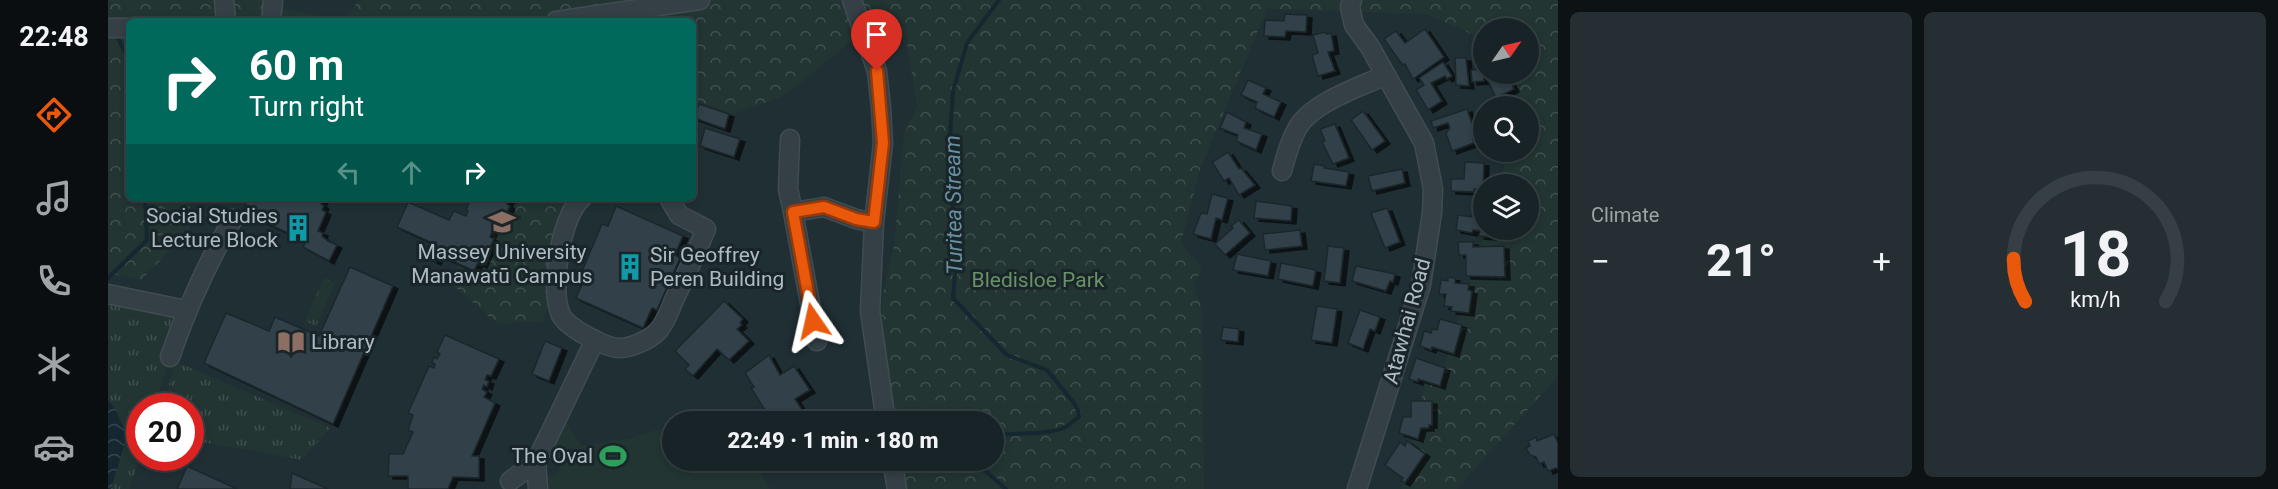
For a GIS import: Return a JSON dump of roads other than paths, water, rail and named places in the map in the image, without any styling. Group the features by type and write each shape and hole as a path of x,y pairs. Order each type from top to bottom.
{"street":[{"path":"224,0 226,18"},
{"path":"271,18 273,0"},
{"path":"852,0 877,71 881,108 883,143 874,222 870,311 884,411"},
{"name":"Atawhai Road","path":"1352,0 1350,7 1354,26 1386,75 1424,142 1433,189 1432,213 1421,285 1357,489"},
{"path":"572,18 692,1"},
{"path":"108,28 126,28"},
{"path":"1282,171 1299,124 1310,112 1386,75"},
{"path":"790,139 788,189 817,341"},
{"path":"574,201 559,250 556,270 558,306 562,317 572,327 595,340 619,348 645,341 657,332 667,316 706,229 679,215 671,201"},
{"path":"793,212 824,207 856,219 874,222"},
{"path":"170,357 186,310 211,257 233,219"},
{"path":"108,294 186,310"},
{"path":"510,481 536,462 595,340"},
{"path":"536,462 538,489"},
{"path":"894,471 897,489"}],"water":[{"path":"108,400 116,410 126,434 126,439 111,489 108,489"}],"waterway":[{"name":"Turitea Stream","path":"999,0 967,43 953,91 948,165 957,248 953,298 1007,355 1047,370 1074,403 1079,417 1067,426 1056,430 1004,435"},
{"path":"116,34 126,54"},
{"path":"108,278 147,240 145,201"},
{"name":"Turitea Stream","path":"986,471 1006,489"}],"place":[{"name":"Massey University Manawatū Campus","path":"502,222"},
{"name":"Social Studies Lecture Block","path":"298,228"},
{"name":"Sir Geoffrey Peren Building","path":"630,267"},
{"name":"Library","path":"291,342"},
{"name":"The Oval","path":"613,456"}],"park label":[{"name":"Bledisloe Park","path":"1038,280"}]}
